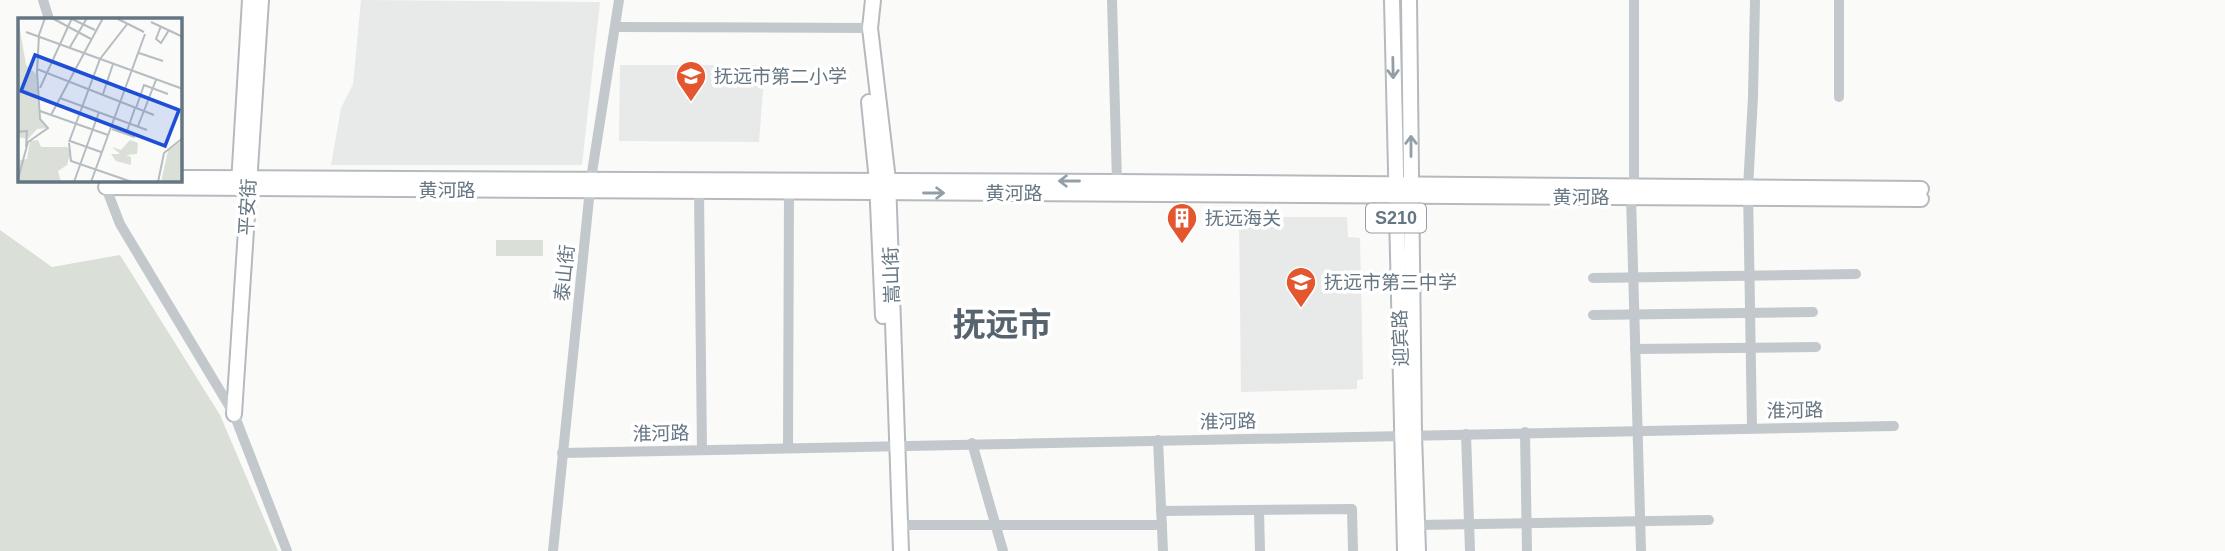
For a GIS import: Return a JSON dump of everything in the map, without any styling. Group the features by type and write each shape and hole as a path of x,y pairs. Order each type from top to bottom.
{"main road":[{"name":"平安街","path":"231,408 250,0"},
{"name":"平安街","path":"243,184 261,0"},
{"name":"嵩山街","path":"864,0 883,187 892,446 892,551"},
{"name":"嵩山街","path":"866,28 873,0"},
{"name":"迎宾路","path":"1392,0 1396,190 1418,551"},
{"name":"迎宾路","path":"1405,551 1411,190 1409,0"},
{"name":"黄河路","path":"182,178 243,184"},
{"name":"黄河路","path":"590,185 699,192 789,192 883,187 1117,182 1396,190"},
{"name":"黄河路","path":"104,184 1921,194"},
{"name":"嵩山街","path":"892,446 901,551"}],"street":[{"path":"43,0 49,18"},
{"name":"泰山街","path":"553,551 590,185 619,0"},
{"path":"1112,0 1117,182"},
{"path":"1634,0 1633,277 1641,551"},
{"path":"1752,428 1748,193 1755,0"},
{"path":"1839,1 1839,97"},
{"path":"615,27 866,28"},
{"path":"104,184 120,224 231,408 287,551"},
{"path":"699,192 702,450"},
{"path":"788,448 789,192"},
{"path":"1593,278 1856,274"},
{"path":"1593,315 1813,312"},
{"path":"1635,349 1816,347"},
{"name":"淮河路","path":"562,453 1894,426"},
{"path":"1525,432 1527,551"},
{"path":"1466,434 1470,551"},
{"path":"1158,440 1163,551"},
{"path":"972,443 1003,551"},
{"path":"1161,511 1352,509 1353,551"},
{"path":"1259,510 1260,551"},
{"path":"1417,525 1709,520"},
{"path":"900,525 1162,525"}],"shaded area":[{"path":"361,0 600,2 582,165 331,165 341,108 353,84"},
{"name":"抚远市第二小学","path":"620,65 765,65 759,142 619,141"},
{"name":"抚远市第三中学","path":"1239,217 1347,217 1348,237 1360,238 1363,379 1357,380 1357,389 1241,392"},
{"path":"0,230 52,267 120,255 220,415 278,551 0,551"},
{"path":"496,240 543,240 543,256 496,256"}],"place":[{"name":"抚远市第二小学","path":"691,103"},
{"name":"抚远海关","path":"1182,245"},
{"name":"抚远市第三中学","path":"1301,309"}],"district":[{"name":"抚远市","path":"1002,324"}]}
